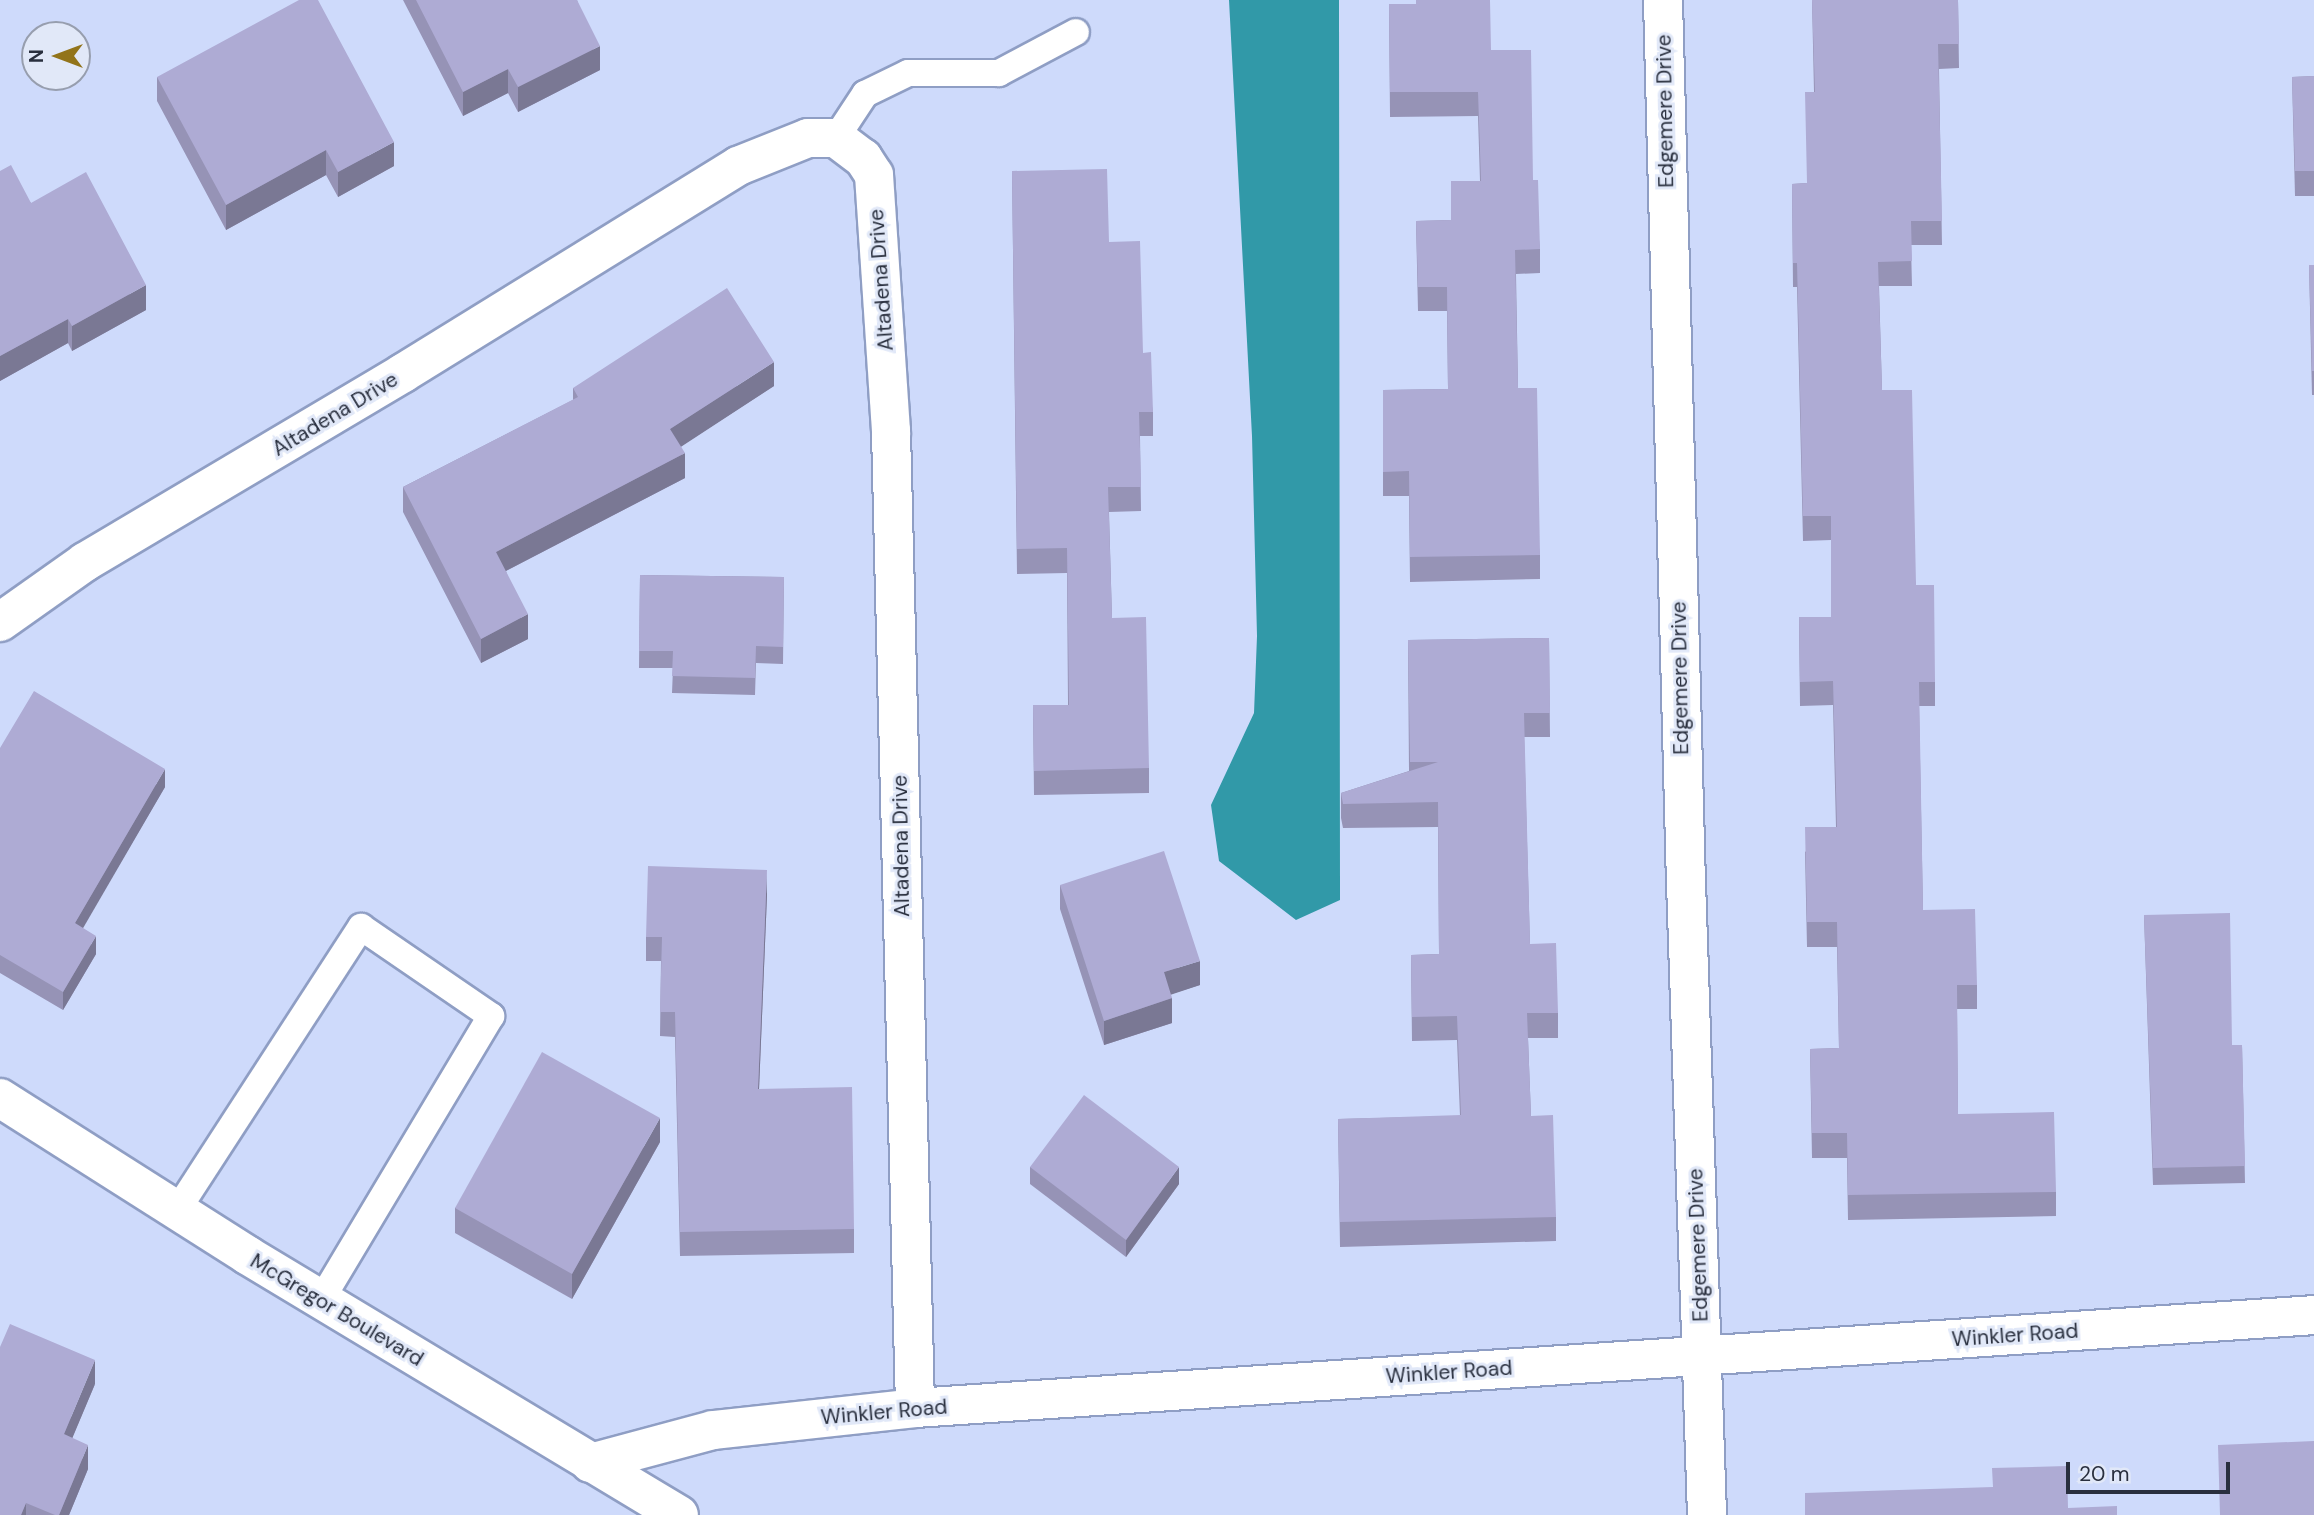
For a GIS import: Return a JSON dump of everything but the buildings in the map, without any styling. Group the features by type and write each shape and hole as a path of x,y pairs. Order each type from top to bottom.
{"street":[{"name":"Edgemere Drive","path":"1662,0 1686,896 1707,1515"},
{"name":"Altadena Drive","path":"0,622 85,562 403,373 738,166 808,138 836,138 863,158 874,175 891,431 915,1408"},
{"name":"McGregor Boulevard","path":"0,1098 176,1212 679,1515"},
{"name":"Winkler Road","path":"590,1463 713,1430 915,1408 2314,1315"}],"lane":[{"path":"836,138 866,94 908,72 999,72 1076,32"},
{"path":"176,1212 361,927 491,1016 321,1300"}],"shaded area":[{"path":"1229,0 1339,0 1340,900 1296,920 1219,861 1211,805 1254,713 1257,636 1252,436"}]}
